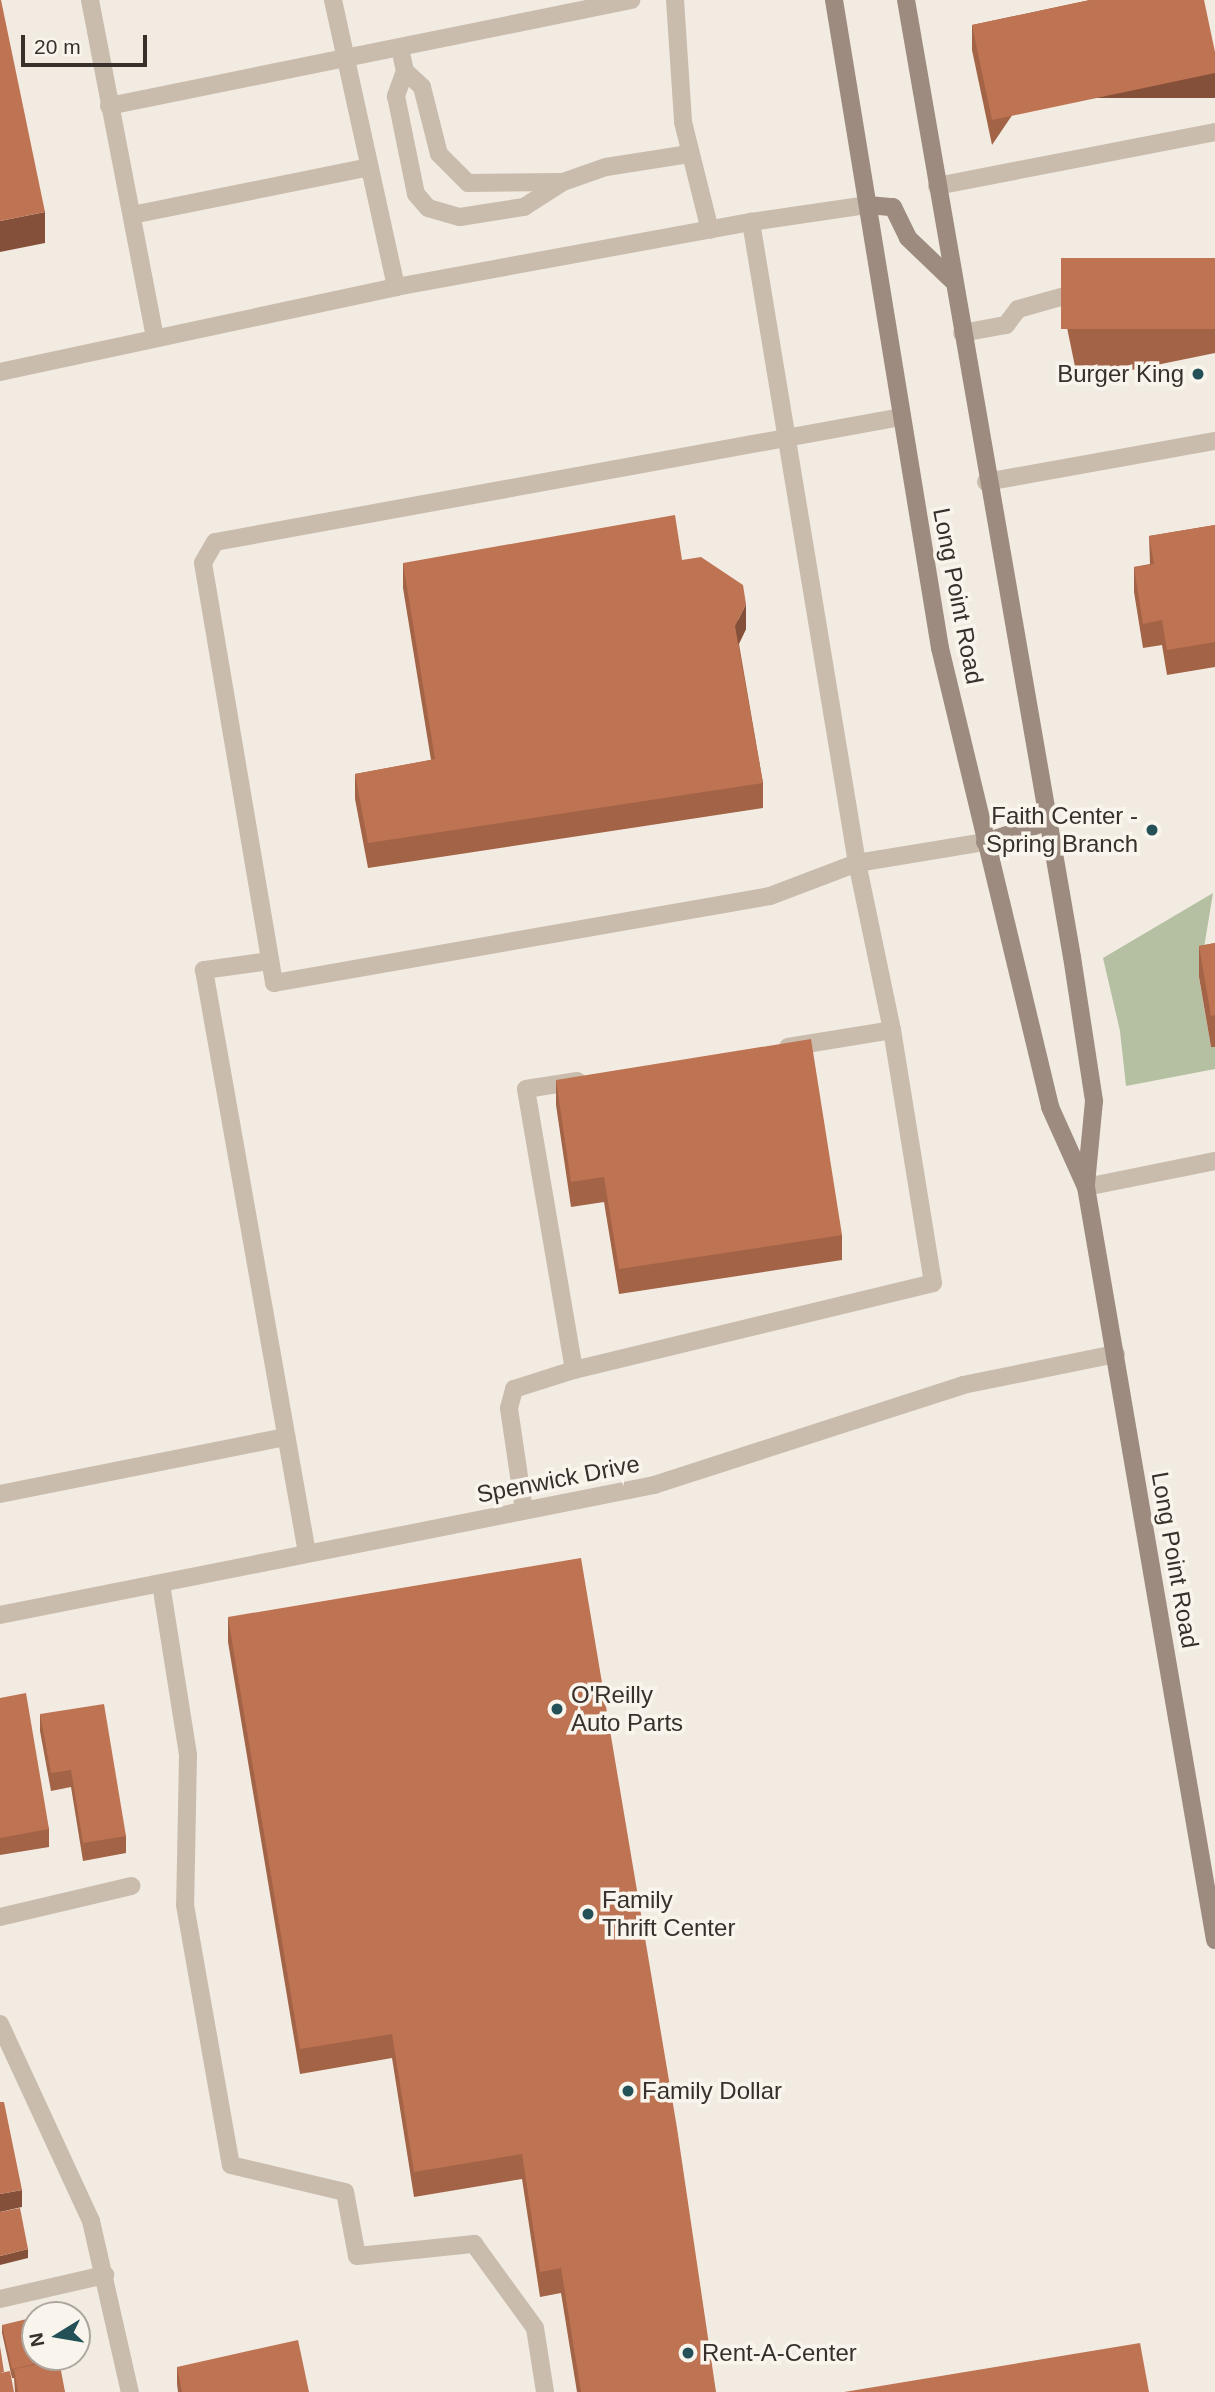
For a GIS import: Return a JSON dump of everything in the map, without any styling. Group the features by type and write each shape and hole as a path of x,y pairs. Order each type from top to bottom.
{"main road":[{"name":"Long Point Road","path":"834,0 940,648 1050,1107 1086,1187 1215,1940"},
{"name":"Long Point Road","path":"906,0 986,482 1094,1101 1086,1187"},
{"path":"868,205 893,207 908,238 952,280"},
{"path":"985,842 1047,822"}],"street":[{"path":"90,0 155,336"},
{"path":"333,0 396,287"},
{"path":"109,106 631,0"},
{"path":"675,0 689,154 710,230"},
{"path":"400,48 405,71 396,96 416,194 428,208 460,217 524,207 563,181 606,167 689,154"},
{"path":"405,71 422,87 439,154 468,183 563,181"},
{"path":"937,186 1215,132"},
{"path":"132,215 369,167"},
{"path":"0,372 155,336 396,287 751,222 868,205"},
{"path":"524,1510 509,1408 514,1389 575,1370 933,1283 892,1030 857,863 751,222"},
{"path":"962,333 1006,325 1018,309 1105,284"},
{"path":"901,417 215,542 204,562 274,984 770,896 857,863 985,842"},
{"path":"986,482 1215,441"},
{"path":"270,961 204,970 307,1553"},
{"path":"770,1050 892,1030"},
{"path":"575,1370 526,1089 594,1078"},
{"path":"1086,1187 1215,1161"},
{"name":"Spenwick Drive","path":"0,1615 654,1485 963,1385 1116,1354"},
{"path":"0,1494 286,1437"},
{"path":"161,1584 188,1755 185,1905 231,2165 345,2192 357,2256 474,2244 535,2328 545,2392"},
{"path":"0,1917 131,1886"},
{"path":"0,2024 91,2221 130,2392"},
{"path":"0,2298 105,2275"}],"green space":[{"path":"1213,893 1199,978 1211,1047 1215,1047 1215,1069 1126,1086 1120,1031 1103,958"}],"building":[{"path":"0,0 45,212 0,221"},
{"path":"1090,0 1204,0 1215,52 1215,73 992,120 972,25"},
{"path":"1061,258 1215,258 1215,329 1061,329"},
{"path":"675,515 682,560 701,557 743,585 746,604 735,626 763,783 368,843 355,774 435,759 403,563"},
{"path":"1215,525 1215,642 1167,650 1162,620 1143,624 1134,567 1154,564 1149,536"},
{"path":"1215,943 1215,1015 1211,1016 1199,946"},
{"path":"811,1039 842,1235 619,1269 604,1177 571,1182 556,1080"},
{"path":"581,1558 677,2128 716,2392 581,2392 561,2268 540,2272 522,2154 414,2172 392,2034 300,2049 228,1617"},
{"path":"26,1693 49,1829 0,1838 0,1698"},
{"path":"104,1704 126,1836 83,1843 71,1770 51,1773 40,1714"},
{"path":"0,2102 4,2102 22,2190 0,2194"},
{"path":"20,2208 28,2249 0,2256 0,2212"},
{"path":"21,2320 21,2367 12,2369 2,2325"},
{"path":"298,2340 309,2392 182,2392 177,2367"},
{"path":"1140,2343 1149,2392 844,2392"},
{"path":"0,2346 4,2372 0,2373"},
{"path":"14,2369 61,2371 65,2392 18,2392"},
{"path":"10,2371 14,2392 0,2392 0,2373"}],"place":[{"name":"Burger King","path":"1198,374"},
{"name":"Faith Center - Spring Branch","path":"1152,830"},
{"name":"O'Reilly Auto Parts","path":"557,1709"},
{"name":"Family Thrift Center","path":"588,1914"},
{"name":"Family Dollar","path":"628,2091"},
{"name":"Rent-A-Center","path":"688,2353"}]}
